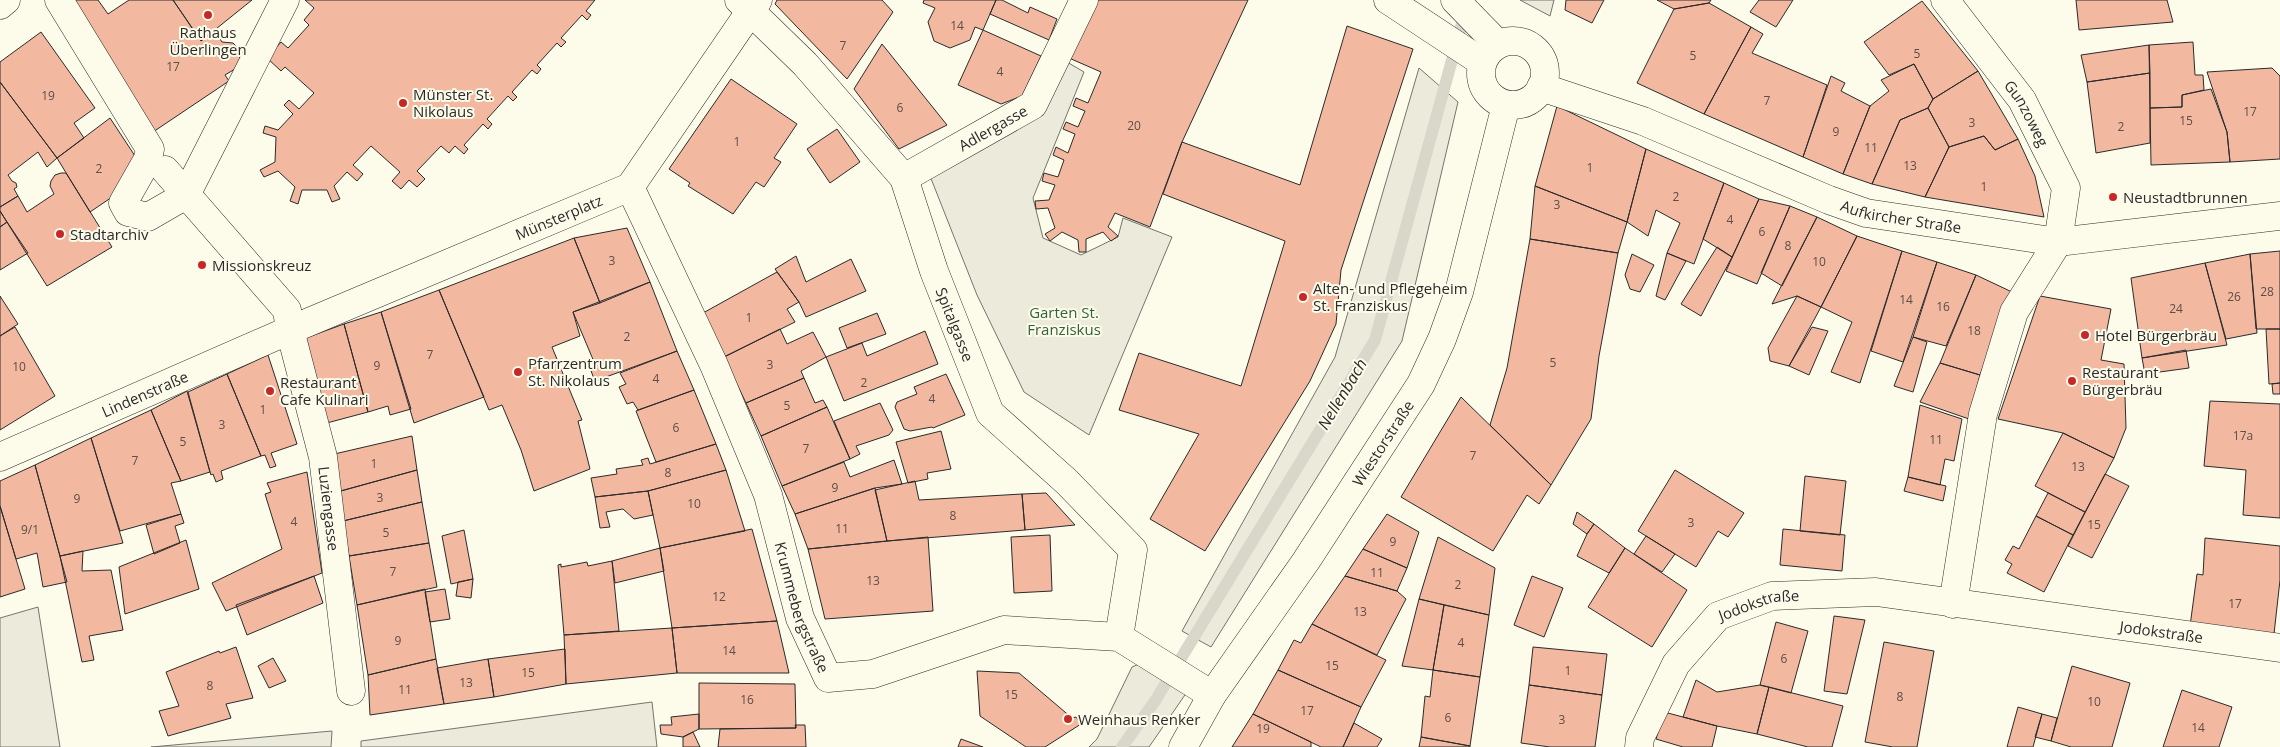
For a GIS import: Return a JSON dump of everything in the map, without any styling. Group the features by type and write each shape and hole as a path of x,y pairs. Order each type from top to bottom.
{"street":[{"path":"0,5 6,0"},
{"path":"59,0 150,149 148,159 123,203 128,212 148,218 186,195 285,0"},
{"name":"Adlergasse","path":"904,178 1033,105 1084,0"},
{"path":"1388,0 1422,24 1490,53"},
{"path":"1455,0 1490,53"},
{"name":"Gunzoweg","path":"1945,0 2022,100 2066,188 2058,242"},
{"path":"630,186 749,3"},
{"name":"Spitalgasse","path":"749,3 904,178 934,271 990,413 1067,482 1133,550 1119,637"},
{"path":"1518,41 1535,50 1545,67 1541,87 1536,95 1527,102 1506,105 1488,94 1480,73 1490,53 1518,41"},
{"name":"Aufkircher Straße","path":"1541,87 1643,121 1829,200 1866,213 2058,242 2280,216"},
{"name":"Wiestorstraße","path":"1183,747 1203,689 1311,554 1421,384 1442,339 1459,292 1506,105"},
{"name":"Luziengasse","path":"165,170 287,310 290,330 323,457 351,691"},
{"name":"Münsterplatz","path":"290,330 630,186"},
{"name":"Krummebergstraße","path":"630,186 714,366 768,495 800,618 828,678 873,674 1004,630 1119,637 1203,689"},
{"path":"1953,604 1983,414 2014,312 2058,242"},
{"name":"Lindenstraße","path":"0,457 290,330"},
{"name":"Jodokstraße","path":"1639,747 1640,738 1676,664 1718,616 1772,596 1876,592 2280,648"}],"green space":[{"path":"1520,0 1554,0 1550,16"},
{"name":"Garten St. Franziskus","path":"1067,62 1084,72 1033,198 1043,238 1081,255 1118,237 1123,218 1172,237 1089,435 1024,392 977,295 930,176"},
{"path":"1419,68 1458,102 1402,341 1211,647 1182,631 1335,357"},
{"path":"38,607 60,747 0,747 0,618"},
{"path":"1148,660 1187,692 1149,747 1089,747 1097,739 1132,667"},
{"path":"652,702 657,747 361,747 361,741"},
{"path":"332,731 331,747 151,747"}],"building":[{"path":"75,0 98,0 108,14 129,0 173,0 201,41 214,30 222,42 233,43 237,47 240,56 239,63 235,69 225,75 229,81 153,132 69,5"},
{"name":"Rathaus Überlingen","path":"173,0 252,0 201,41"},
{"name":"Münster St. Nikolaus","path":"305,0 595,0 586,11 591,15 587,20 582,15 561,38 566,42 561,47 557,43 537,65 541,69 537,74 532,70 512,92 517,97 513,101 508,96 487,119 492,124 488,129 483,124 464,145 468,149 464,154 455,146 449,153 441,146 417,171 425,179 417,187 409,180 401,189 392,181 400,172 371,146 353,165 363,174 357,181 347,172 334,186 340,199 332,202 327,190 302,190 298,204 290,201 295,187 278,171 264,177 260,170 275,162 276,137 263,133 265,126 278,130 293,114 284,105 289,100 299,109 314,93 285,67 281,71 267,58 281,42 288,48 309,25 304,20 314,8"},
{"path":"777,0 882,0 893,12 847,79 775,4"},
{"path":"924,0 996,0 983,30 975,27 970,40 950,48 934,41 928,22 935,8 923,3"},
{"path":"996,0 1002,0 1028,13 1030,7 1057,19 1049,40 990,14"},
{"path":"1096,0 1248,0 1182,142 1150,227 1115,213 1108,227 1118,236 1111,241 1103,232 1086,239 1086,252 1079,252 1078,240 1062,232 1050,241 1045,234 1055,228 1048,208 1036,209 1035,201 1049,200 1055,185 1042,181 1044,173 1058,177 1064,160 1053,155 1056,147 1068,153 1075,134 1063,129 1066,122 1078,127 1085,111 1073,106 1076,98 1088,103 1101,72 1069,58"},
{"path":"1566,0 1604,0 1592,23 1565,10"},
{"path":"1657,0 1711,0 1709,3 1674,9"},
{"path":"1759,0 1793,0 1776,27 1750,12"},
{"path":"2076,0 2167,0 2173,22 2079,30"},
{"path":"1922,1 1978,71 1933,99 1914,64 1889,75 1864,42"},
{"path":"1709,3 1751,27 1704,114 1637,83 1674,9"},
{"name":"Alten- und Pflegeheim St. Franziskus","path":"1347,26 1413,49 1341,270 1336,324 1310,381 1205,551 1150,519 1199,434 1119,410 1139,353 1241,386 1285,241 1163,194 1182,142 1300,185"},
{"path":"1751,27 1763,34 1752,53 1827,85 1803,157 1704,114"},
{"path":"983,30 1041,56 1022,96 1001,104 958,85"},
{"path":"41,32 95,108 74,123 84,138 57,158 0,82 0,62"},
{"path":"2193,42 2195,75 2203,75 2204,90 2182,95 2182,107 2150,108 2149,45"},
{"path":"882,44 947,125 899,149 854,89"},
{"path":"2149,45 2150,73 2087,82 2081,55"},
{"path":"1914,64 1933,99 1928,108 1900,120 1872,184 1843,174 1870,106 1889,91 1881,80"},
{"path":"2272,68 2280,76 2280,159 2230,162 2227,132 2207,72"},
{"path":"1978,71 2018,139 1995,150 1984,136 1949,147 1928,108 1933,99"},
{"path":"2150,73 2150,143 2096,153 2087,82"},
{"path":"1831,76 1845,83 1841,91 1870,106 1843,174 1803,157"},
{"path":"731,79 797,124 774,158 781,162 764,187 756,182 733,214 688,186 690,183 669,169"},
{"path":"0,82 57,158 47,167 38,152 8,175 16,183 17,187 14,189 18,196 0,207"},
{"path":"2211,89 2227,132 2230,162 2151,165 2150,108 2182,107 2182,95"},
{"path":"1557,106 1646,149 1627,222 1535,186"},
{"path":"1928,108 1949,147 1925,197 1872,184 1900,120"},
{"path":"110,118 139,162 121,191 90,212 57,158"},
{"path":"837,129 860,162 830,183 807,149"},
{"path":"1984,136 1995,150 2018,139 2035,176 2044,217 1925,197 1949,147"},
{"path":"1646,149 1724,183 1694,264 1667,253 1680,223 1656,210 1648,236 1627,222"},
{"name":"Stadtarchiv","path":"66,173 112,247 47,286 0,211 0,207 18,196 27,212 54,194 50,186 51,181 55,175"},
{"path":"1724,183 1759,199 1732,257 1703,239"},
{"path":"1535,186 1627,222 1618,253 1530,239"},
{"path":"1759,199 1790,206 1757,284 1726,271"},
{"path":"1790,206 1817,217 1782,286 1761,273"},
{"path":"0,211 7,222 0,227"},
{"path":"1817,217 1857,236 1821,307 1797,296 1772,304"},
{"path":"7,222 28,253 0,270 0,227"},
{"path":"627,228 650,282 600,303 574,238"},
{"path":"1857,236 1902,251 1860,383 1831,372 1852,322 1821,307"},
{"name":"Pfarrzentrum St. Nikolaus","path":"574,238 600,303 573,312 580,336 552,347 582,420 578,421 590,469 534,491 521,450 502,405 489,410 439,290"},
{"path":"1530,239 1618,253 1599,356 1591,419 1551,485 1490,425 1507,368"},
{"path":"1717,247 1732,257 1701,316 1681,304"},
{"path":"1902,251 1937,262 1903,362 1871,351"},
{"path":"2280,251 2280,329 2256,329 2250,254"},
{"path":"1667,253 1686,261 1665,300 1656,296"},
{"path":"1632,254 1654,265 1640,292 1630,289 1625,275"},
{"path":"2250,254 2257,333 2226,339 2205,263"},
{"path":"796,256 806,282 851,259 866,291 806,317 799,302 775,269"},
{"path":"1937,262 1976,275 1946,346 1913,337"},
{"path":"2205,263 2227,345 2142,358 2131,278"},
{"path":"777,272 799,302 787,309 795,322 724,357 703,313"},
{"path":"1976,275 2012,292 1980,375 1940,363"},
{"path":"650,282 677,351 595,381 591,371 597,369 573,312"},
{"path":"439,290 484,397 414,423 381,312"},
{"path":"0,296 18,324 0,336"},
{"path":"1797,296 1821,307 1789,366 1770,361 1768,348"},
{"path":"2040,296 2111,309 2101,360 2124,364 2126,428 2114,458 2063,433 1998,419"},
{"path":"381,312 411,409 390,415 388,406 368,412 344,324"},
{"path":"877,313 886,334 847,348 839,328"},
{"path":"344,324 368,412 323,424 300,340"},
{"path":"15,327 55,396 0,430 0,336"},
{"path":"1812,327 1828,331 1809,375 1789,366"},
{"path":"780,329 787,344 813,332 826,357 801,371 804,378 746,403 724,357"},
{"path":"2266,329 2280,329 2280,383 2269,384"},
{"path":"925,331 938,364 844,401 826,357 862,343 867,356"},
{"path":"1913,337 1927,342 1913,392 1894,386"},
{"path":"2186,350 2189,368 2145,374 2142,358"},
{"path":"677,351 694,390 638,410 633,402 627,404 619,387 626,384 620,373"},
{"path":"268,355 297,444 271,453 276,466 270,468 265,455 261,456 227,374"},
{"path":"1940,363 1980,375 1969,419 1920,402"},
{"path":"227,374 261,456 221,471 223,479 216,482 213,474 211,475 210,472 188,392"},
{"path":"946,374 965,415 933,428 910,431 904,429 895,407 897,402 917,394 914,387"},
{"path":"804,378 815,403 823,400 827,407 761,436 746,403"},
{"path":"2280,383 2280,394 2273,394 2272,384"},
{"path":"694,390 716,444 656,462 636,411"},
{"path":"187,391 210,472 181,481 151,410"},
{"path":"1461,397 1551,485 1539,504 1527,495 1493,551 1401,497"},
{"path":"2210,401 2280,404 2280,518 2243,515 2246,470 2204,466"},
{"path":"880,403 893,430 889,435 856,446 860,454 850,459 834,421"},
{"path":"1920,405 1962,419 1954,461 1945,459 1940,485 1908,477"},
{"path":"827,407 850,459 782,486 761,436"},
{"path":"151,410 181,481 171,483 181,514 120,531 91,438"},
{"path":"941,431 951,469 927,473 928,479 908,483 896,442"},
{"path":"2063,433 2114,458 2085,512 2035,486"},
{"path":"412,436 417,470 337,492 330,455"},
{"path":"91,438 123,543 60,556 35,465"},
{"path":"716,444 726,470 648,491 595,497 591,478 617,474 616,469 643,465 641,460 648,458 650,464"},
{"path":"894,460 902,484 875,488 795,514 782,486 844,462 850,477"},
{"path":"35,465 67,582 43,587 37,553 16,559 0,506 0,481"},
{"path":"417,470 422,502 343,521 337,492"},
{"path":"726,470 745,531 660,548 648,491"},
{"path":"1675,470 1744,513 1728,537 1718,531 1696,567 1638,531"},
{"path":"307,472 322,573 226,611 212,583 282,549 265,494 271,492 267,483"},
{"path":"2105,474 2129,486 2092,558 2068,546"},
{"path":"1805,476 1846,481 1840,535 1800,531"},
{"path":"1908,477 1946,486 1943,501 1904,491"},
{"path":"915,481 919,500 1022,494 1025,530 887,541 875,490"},
{"path":"875,488 887,541 808,549 795,514"},
{"path":"648,491 653,515 634,519 623,509 606,512 610,527 600,528 595,497"},
{"path":"1046,493 1075,525 1025,530 1022,494"},
{"path":"2048,493 2085,512 2073,535 2036,516"},
{"path":"422,502 429,543 349,556 343,521"},
{"path":"0,506 25,589 0,597"},
{"path":"1577,512 1594,524 1587,534 1573,524"},
{"path":"181,514 184,523 175,526 180,543 154,554 146,525"},
{"path":"1387,514 1419,532 1407,568 1363,549"},
{"path":"2036,516 2073,535 2044,592 2007,573 2012,564 2005,560 2013,546 2019,549"},
{"path":"1594,524 1625,548 1609,573 1577,556"},
{"path":"752,529 777,621 672,628 660,548"},
{"path":"1783,529 1845,535 1842,571 1780,565"},
{"path":"464,530 473,579 451,584 442,536"},
{"path":"1050,535 1052,591 1014,593 1011,537"},
{"path":"1646,536 1675,554 1662,572 1634,554"},
{"path":"928,537 933,611 825,619 808,549"},
{"path":"1438,537 1495,568 1489,615 1419,599"},
{"path":"2205,538 2280,546 2280,580 2274,634 2190,626 2197,574 2203,575"},
{"path":"186,540 199,589 125,614 119,567"},
{"path":"429,543 437,587 357,605 349,556"},
{"path":"660,548 664,571 615,583 612,561"},
{"path":"1625,548 1687,590 1652,647 1588,607"},
{"path":"1363,549 1407,568 1397,591 1345,576"},
{"path":"83,551 82,571 111,570 123,630 89,636 94,660 82,662 60,556"},
{"path":"612,561 619,631 564,635 558,565 561,564 561,567 587,562 588,566"},
{"path":"314,576 323,603 247,635 236,605"},
{"path":"1345,576 1397,591 1406,599 1377,655 1312,624"},
{"path":"1532,576 1563,588 1544,637 1514,625"},
{"path":"473,579 471,598 456,596 458,582"},
{"path":"425,589 436,659 368,675 357,605"},
{"path":"445,589 450,619 430,622 425,592"},
{"path":"1419,599 1444,605 1433,670 1402,666"},
{"path":"1444,605 1489,615 1480,677 1433,670"},
{"path":"1834,616 1865,620 1847,694 1824,691"},
{"path":"777,621 789,673 677,673 672,628"},
{"path":"1776,622 1808,631 1791,693 1760,685"},
{"path":"1312,624 1386,660 1361,707 1278,670 1294,640 1301,643"},
{"path":"672,628 677,673 566,684 564,635"},
{"path":"1884,642 1934,651 1917,747 1893,747 1865,742"},
{"path":"236,647 253,698 226,704 231,718 168,736 159,711 179,706 166,672 219,651 220,653"},
{"path":"1533,647 1607,654 1602,695 1529,685"},
{"path":"565,649 566,684 494,697 488,659"},
{"path":"273,658 286,681 269,688 258,666"},
{"path":"436,659 444,704 370,715 368,675"},
{"path":"488,659 494,697 444,704 437,668"},
{"path":"2072,666 2130,683 2112,747 2071,747 2051,741"},
{"path":"1278,670 1361,707 1343,747 1321,747 1253,714"},
{"path":"1433,670 1480,677 1470,746 1421,737 1425,696 1430,697"},
{"path":"977,671 1019,673 1072,718 1076,717 1081,724 1045,747 1026,747 980,716"},
{"path":"1696,680 1717,692 1760,685 1769,687 1757,734 1683,717"},
{"path":"699,683 795,684 796,728 699,729"},
{"path":"1529,685 1602,695 1595,747 1550,747 1521,743"},
{"path":"1769,687 1843,706 1832,747 1808,747 1757,734"},
{"path":"2182,690 2232,707 2219,747 2163,747"},
{"path":"2018,707 2042,714 2033,747 2007,747"},
{"path":"1664,712 1717,726 1712,747 1683,747 1656,739"},
{"path":"699,714 699,729 683,737 661,734 660,725 672,725 671,717"},
{"path":"1253,714 1311,742 1311,747 1232,747"},
{"path":"2042,714 2057,718 2051,741 2035,737"},
{"path":"1354,723 1382,739 1377,747 1343,747"},
{"path":"795,725 805,725 806,747 718,747 720,729 796,728"},
{"path":"693,732 700,747 683,747 683,737"},
{"path":"1421,737 1470,746 1470,747 1419,747"},
{"path":"961,739 983,747 958,747"}],"waterway":[{"name":"Nellenbach","path":"1122,747 1155,701 1375,340 1466,9"}],"place":[{"name":"Rathaus Überlingen","path":"208,15"},
{"name":"Münster St. Nikolaus","path":"403,103"},
{"name":"Neustadtbrunnen","path":"2113,197"},
{"name":"Stadtarchiv","path":"60,234"},
{"name":"Missionskreuz","path":"202,265"},
{"name":"Alten- und Pflegeheim St. Franziskus","path":"1303,297"},
{"name":"Hotel Bürgerbräu","path":"2085,335"},
{"name":"Pfarrzentrum St. Nikolaus","path":"518,372"},
{"name":"Restaurant Bürgerbräu","path":"2072,381"},
{"name":"Restaurant Cafe Kulinari","path":"270,391"},
{"name":"Weinhaus Renker","path":"1068,719"}]}
